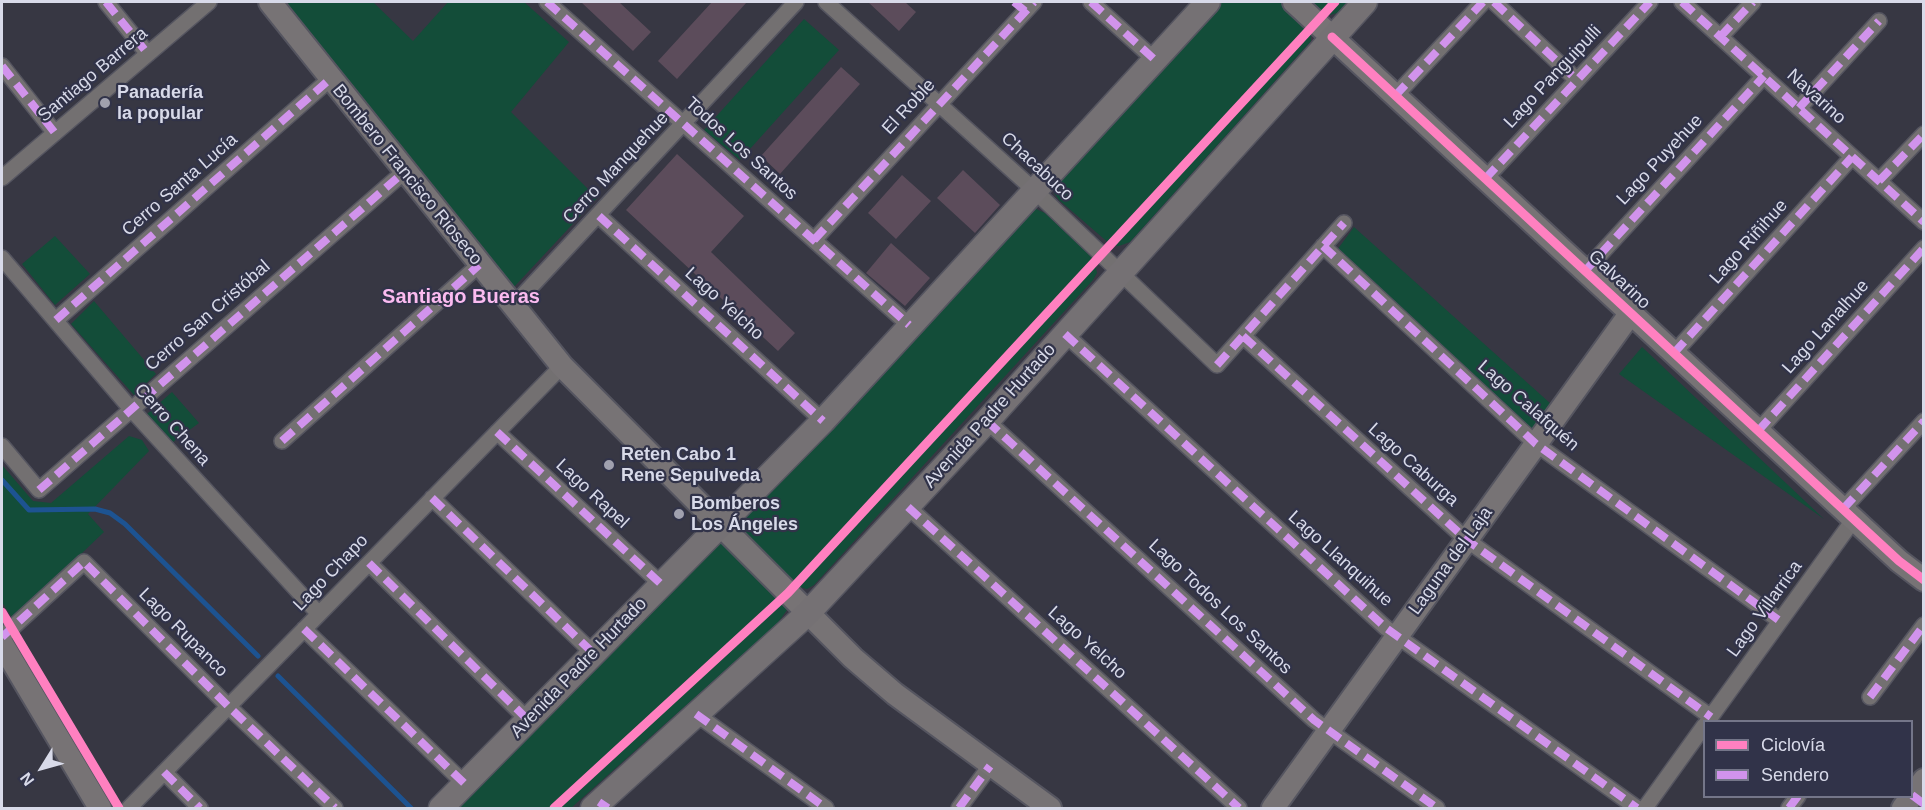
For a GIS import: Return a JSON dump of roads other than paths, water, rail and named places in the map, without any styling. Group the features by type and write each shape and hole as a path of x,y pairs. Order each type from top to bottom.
{"main road":[{"name":"Avenida Padre Hurtado","path":"441,808 823,421 1208,2"},
{"name":"Avenida Padre Hurtado","path":"600,806 696,714 808,613 987,421 1365,2"}],"street":[{"path":"106,2 147,54"},
{"name":"Santiago Barrera","path":"2,178 209,2"},
{"name":"Bombero Francisco Rioseco","path":"270,2 479,266 562,366 875,678 990,766 1050,808"},
{"name":"Todos Los Santos","path":"547,2 909,325"},
{"name":"Cerro Manquehue","path":"512,307 796,2"},
{"name":"Chacabuco","path":"826,2 1034,190 1217,365 1243,336"},
{"path":"1091,2 1155,60"},
{"name":"Galvarino","path":"1294,2 1630,314 1923,580"},
{"path":"1395,96 1483,2"},
{"path":"1494,2 1577,80"},
{"name":"Lago Panguipulli","path":"1485,179 1650,2"},
{"name":"Navarino","path":"1682,2 1923,222"},
{"path":"1720,37 1753,2"},
{"name":"El Roble","path":"814,240 939,103 1024,5"},
{"path":"1798,108 1880,21"},
{"path":"2,66 55,133"},
{"name":"Lago Puyehue","path":"1585,271 1764,76"},
{"name":"Cerro Santa Lucía","path":"56,320 330,79"},
{"path":"1879,181 1923,134"},
{"name":"Lago Riñihue","path":"1674,353 1852,157"},
{"name":"Cerro San Cristóbal","path":"2,446 39,490 404,172"},
{"name":"Lago Yelcho","path":"599,216 823,421"},
{"path":"1243,336 1344,223"},
{"name":"Lago Calafquén","path":"1323,246 1536,444 1780,621"},
{"name":"Lago Lanalhue","path":"1758,431 1923,248"},
{"name":"Cerro Chena","path":"2,258 131,409 318,613"},
{"path":"282,441 479,266"},
{"name":"Laguna del Laja","path":"1273,808 1630,314"},
{"name":"Lago Llanquihue","path":"1065,334 1398,635 1637,808"},
{"name":"Lago Caburga","path":"1243,336 1467,540 1707,720"},
{"name":"Lago Chapo","path":"129,808 562,366"},
{"name":"Lago Todos Los Santos","path":"987,421 1329,731 1437,808"},
{"name":"Lago Villarrica","path":"1709,720 1780,621 1848,514 1923,421"},
{"name":"Lago Rapel","path":"497,432 661,584"},
{"path":"432,498 593,653"},
{"name":"Lago Yelcho","path":"908,507 1239,808"},
{"name":"Lago Rupanco","path":"2,637 84,562 228,706 335,808"},
{"path":"369,562 528,720"},
{"path":"1870,697 1923,625"},
{"path":"304,629 465,784"},
{"path":"2,644 100,808"},
{"path":"696,714 826,808"},
{"name":"Lago Villarrica","path":"1645,808 1703,728"},
{"path":"959,808 990,766"},
{"path":"164,772 200,808"},
{"path":"1913,795 1923,780"}],"waterway":[{"path":"2,480 29,510 95,509 110,513 125,524 258,656"},
{"path":"278,676 411,808"}],"place":[{"name":"Panadería la popular","path":"105,103"},
{"name":"Reten Cabo 1 Rene Sepulveda","path":"609,465"},
{"name":"Bomberos Los Ángeles","path":"679,514"}],"district":[{"name":"Santiago Bueras","path":"461,297"}]}
